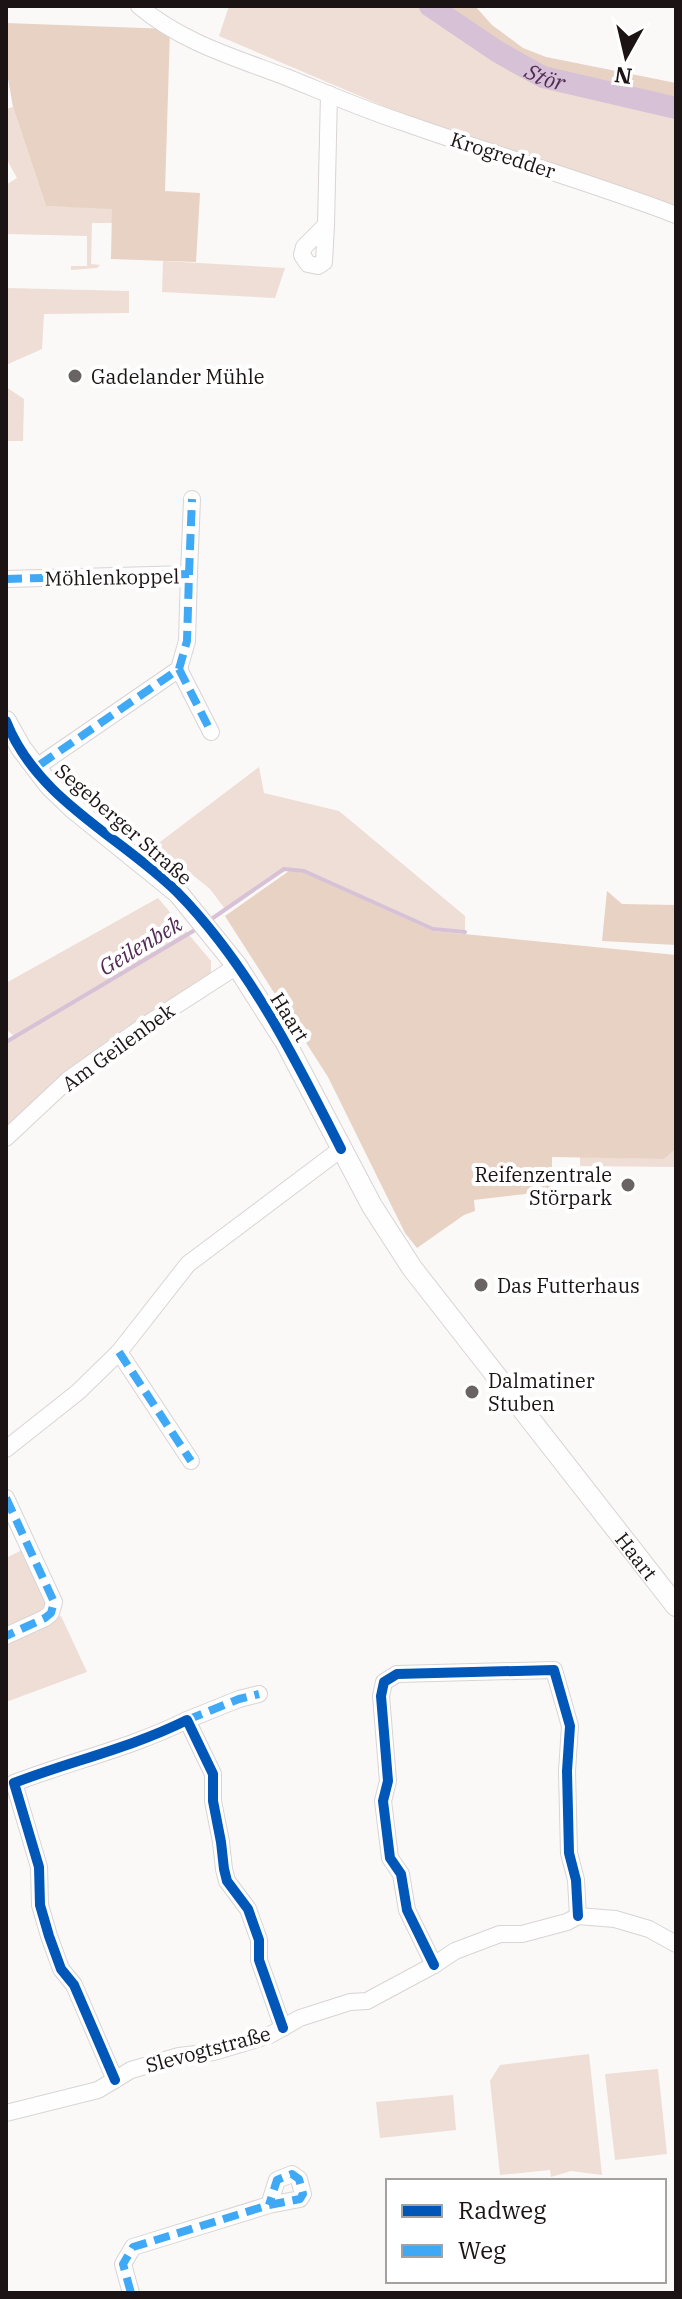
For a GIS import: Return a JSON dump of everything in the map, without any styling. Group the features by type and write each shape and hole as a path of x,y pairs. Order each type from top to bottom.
{"main road":[{"name":"Segeberger Straße","path":"6,721 35,768 74,809 159,877 200,920"},
{"name":"Haart","path":"200,920 237,966 286,1043 372,1206 412,1268 676,1606"}],"street":[{"name":"Krogredder","path":"139,6 170,29 196,42 329,94 404,123 602,187 676,215"},
{"path":"326,225 329,94"},
{"path":"189,574 192,499"},
{"name":"Möhlenkoppel","path":"6,579 189,574 187,641 179,669"},
{"path":"35,768 179,669 211,732"},
{"name":"Am Geilenbek","path":"6,1138 69,1079 237,966"},
{"path":"6,1449 70,1399 119,1352 188,1264 341,1149"},
{"path":"119,1352 191,1461"},
{"path":"6,1498 54,1602 51,1613 45,1618 6,1636"},
{"path":"434,1965 407,1910 401,1874 390,1858 383,1801 388,1781 381,1696 384,1682 397,1674 557,1664 570,1726 567,1771 569,1853 576,1880 578,1916"},
{"path":"115,2080 74,1985 61,1969 49,1936 39,1900 39,1867 10,1784 69,1762 108,1752 239,1699 259,1694"},
{"path":"187,1720 213,1774 213,1801 227,1881 248,1909 260,1943 259,1960 283,2028"},
{"name":"Slevogtstraße","path":"6,2113 98,2090 131,2070 179,2056 214,2052 270,2035 313,2014 350,2002 367,2001 455,1951 500,1934 522,1934 578,1916 615,1919 649,1929 676,1944"},
{"path":"131,2293 123,2264 133,2247 269,2205"}],"shaded area":[{"path":"229,6 430,6 498,52 543,77 676,108 676,213 407,116 219,36"},
{"path":"430,6 475,6 492,25 523,48 546,57 676,83 676,108 543,77 498,52"},
{"path":"6,23 170,29 165,191 200,193 196,262 111,259 112,209 46,206 13,107 6,67"},
{"path":"13,107 46,206 112,208 112,223 92,223 91,264 100,265 97,268 71,270 71,266 87,266 87,236 8,234 6,253 6,185 17,178 6,158 6,109"},
{"path":"163,261 285,268 275,298 162,292"},
{"path":"6,288 129,291 129,313 44,314 42,349 6,365"},
{"path":"6,387 24,399 23,441 6,441"},
{"path":"259,767 264,793 339,811 465,916 465,932 433,929 304,871 284,869 225,909 210,889 156,845"},
{"path":"289,871 305,873 433,931 676,955 676,1149 664,1159 552,1157 552,1191 474,1200 475,1211 464,1215 417,1248 405,1233 328,1077 225,916"},
{"path":"607,891 622,904 676,905 676,945 602,941"},
{"path":"158,898 211,961 211,974 6,1128 6,1041 14,1036 6,1029 6,983"},
{"path":"676,1149 676,1167 580,1166 580,1157 664,1159"},
{"path":"24,1549 48,1598 45,1611 6,1631 6,1558"},
{"path":"61,1616 87,1672 6,1702 6,1642"},
{"path":"589,2054 602,2175 571,2171 551,2177 550,2170 500,2175 490,2081 500,2065"},
{"path":"658,2069 667,2154 615,2160 605,2074"},
{"path":"453,2095 456,2130 380,2138 376,2102"}],"waterway":[{"name":"Stör","path":"430,6 498,52 543,77 676,108"},
{"name":"Geilenbek","path":"210,920 284,869 304,871 433,929 465,932"},
{"name":"Geilenbek","path":"6,1042 200,927"}],"marked path":[{"path":"189,574 192,499"},
{"path":"6,579 189,574 187,641 179,669 35,768"},
{"path":"179,669 211,732"},
{"path":"119,1352 191,1461"},
{"path":"6,1498 54,1602 51,1613 45,1618 6,1636"},
{"path":"187,1720 259,1694"},
{"path":"131,2293 123,2264 133,2247 269,2205 300,2199 303,2194 299,2179 292,2174 277,2180 269,2205"}],"cycle path":[{"path":"6,721 20,749 59,795 177,892 227,950 269,1014 341,1149"},
{"path":"434,1965 407,1910 401,1874 390,1858 383,1801 388,1781 381,1696 384,1682 397,1674 554,1670 570,1726 567,1771 569,1853 576,1880 578,1916"},
{"path":"115,2080 74,1985 61,1969 49,1936 40,1905 39,1867 14,1783 144,1739 187,1720 213,1774 213,1801 227,1881 248,1909 259,1940 259,1960 283,2028"}],"place":[{"name":"Gadelander Mühle","path":"75,376"},
{"name":"Reifenzentrale Störpark","path":"628,1185"},
{"name":"Das Futterhaus","path":"481,1285"},
{"name":"Dalmatiner Stuben","path":"472,1392"}]}
